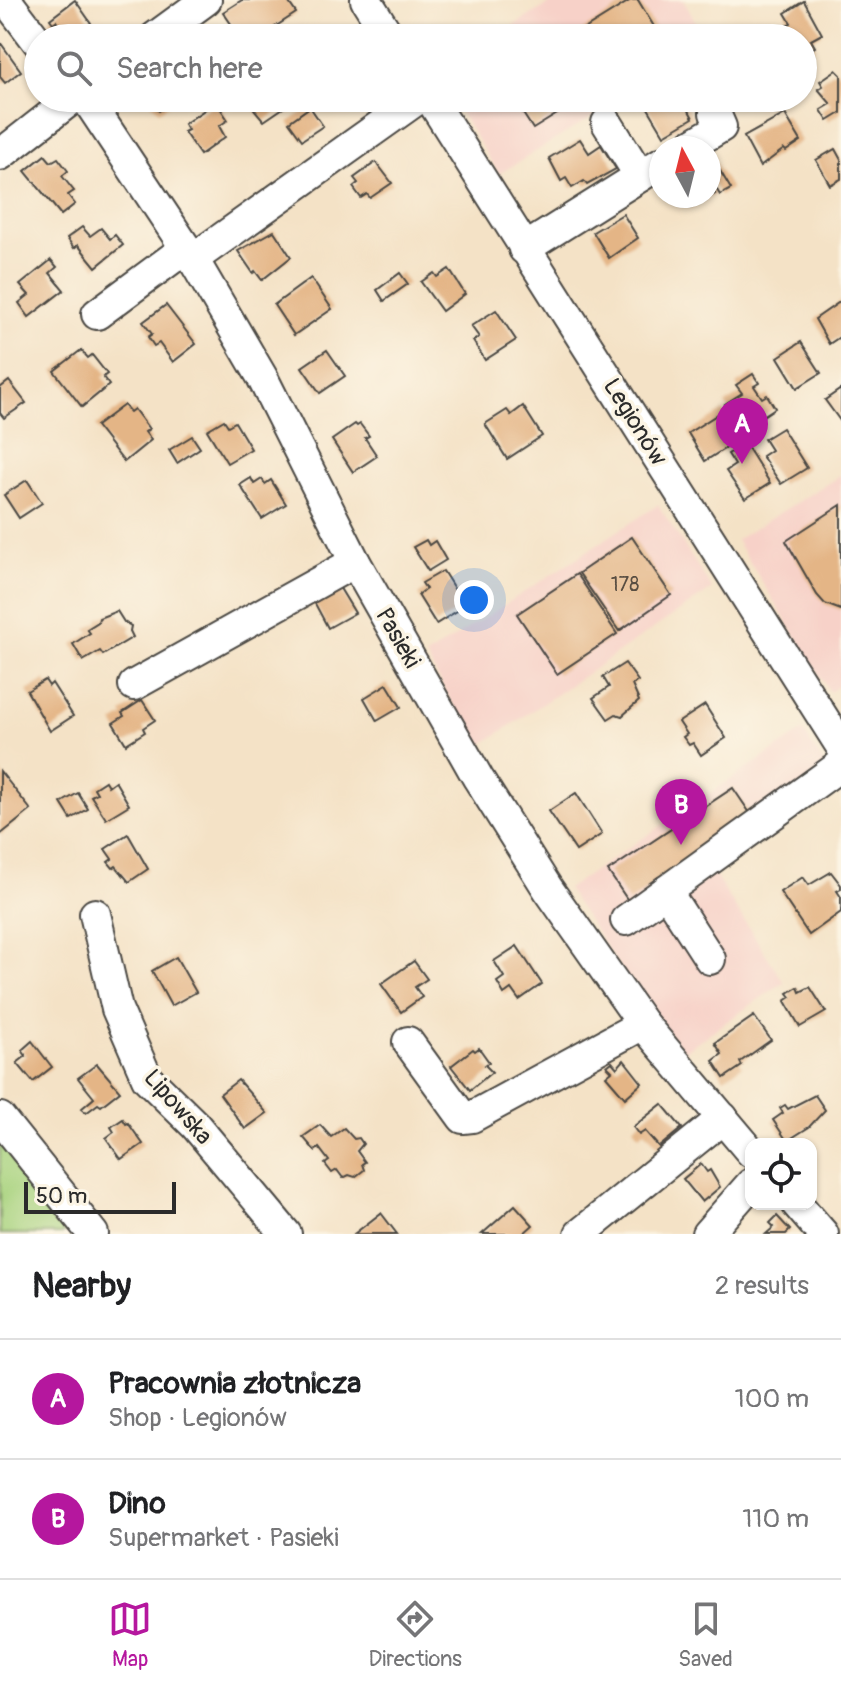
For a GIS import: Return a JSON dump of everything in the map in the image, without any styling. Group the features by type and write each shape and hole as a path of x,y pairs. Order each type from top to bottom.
{"street":[{"path":"6,0 24,24"},
{"path":"173,24 206,0"},
{"path":"366,0 381,24"},
{"path":"0,155 55,112"},
{"name":"Pasieki","path":"95,112 189,254 262,377 355,562 486,790 548,889 643,1024 745,1145"},
{"path":"97,314 398,112"},
{"name":"Legionów","path":"439,112 841,746"},
{"path":"706,136 721,127 715,112"},
{"path":"607,123 649,168"},
{"path":"524,249 649,171"},
{"path":"134,685 355,562"},
{"path":"626,920 841,765"},
{"path":"666,891 710,959"},
{"name":"Lipowska","path":"95,914 117,1009 147,1078 195,1125 286,1234"},
{"path":"408,1042 463,1118 472,1117 643,1024"},
{"path":"0,1118 86,1231"},
{"path":"580,1234 723,1118"},
{"path":"707,1234 745,1191"},
{"path":"802,1210 823,1234"}],"shaded area":[{"path":"556,0 683,0 697,24 516,24"},
{"path":"460,112 600,112 499,174"},
{"path":"841,475 841,684 830,692 736,540"},
{"path":"658,505 712,589 477,748 426,656"},
{"path":"803,731 838,786 711,870 784,982 684,1051 649,1011 567,889"}],"green space":[{"path":"0,1139 71,1224 62,1234 0,1234"}],"building":[{"path":"75,0 91,23 58,24 50,19"},
{"path":"242,0 287,0 296,13 279,24 231,24 223,12"},
{"path":"631,0 638,0 653,24 592,24"},
{"path":"804,1 817,24 789,24 785,13"},
{"path":"0,42 21,71 5,83 0,77"},
{"path":"836,70 841,75 841,113 828,121 821,110 831,104 818,89 823,86 820,81"},
{"path":"201,112 223,112 228,120 219,126 225,137 200,155 184,132 188,130 184,124"},
{"path":"256,112 277,112 264,121"},
{"path":"303,112 313,112 323,126 302,140 289,122"},
{"path":"522,112 560,112 533,129"},
{"path":"650,112 690,112 693,118 664,135"},
{"path":"785,114 801,141 760,167 744,137"},
{"path":"580,139 589,153 601,145 616,169 587,185 584,181 572,188 566,178 561,181 549,158"},
{"path":"835,149 841,160 841,179 830,185 816,160"},
{"path":"45,155 51,162 58,158 68,171 62,176 74,191 68,195 75,204 61,215 25,171"},
{"path":"376,162 392,183 370,198 367,194 361,198 353,187 358,183 354,178"},
{"path":"721,172 731,189 721,194"},
{"path":"623,214 638,238 609,258 593,232"},
{"path":"82,227 90,236 101,228 110,239 115,235 123,245 96,267 78,245 74,248 67,238"},
{"path":"274,231 291,257 262,280 255,271 253,273 238,251"},
{"path":"51,260 57,267 50,273 64,290 29,317 19,303 29,295 20,285"},
{"path":"449,269 465,294 442,311 421,282 434,273 437,277"},
{"path":"400,273 408,284 384,301 377,290"},
{"path":"311,278 332,309 294,335 274,305"},
{"path":"841,301 841,336 829,344 815,319"},
{"path":"166,305 196,344 173,362 159,343 154,346 148,337 152,334 143,322"},
{"path":"496,310 516,340 485,360 473,341 479,337 471,326"},
{"path":"801,342 821,373 797,388 778,357"},
{"path":"81,350 88,358 92,355 107,374 103,377 109,385 82,407 54,371"},
{"path":"327,350 345,376 320,393 302,367"},
{"path":"753,374 759,383 754,386 762,398 767,395 775,408 745,428 725,404 742,393 736,385"},
{"path":"9,381 26,403 4,418 0,413 0,388"},
{"path":"841,389 841,422 825,400"},
{"path":"124,405 130,412 134,409 149,429 145,432 151,440 124,462 96,426"},
{"path":"523,406 542,436 507,459 485,424 507,410 511,415"},
{"path":"723,411 740,439 705,461 688,433"},
{"path":"224,420 228,426 235,422 251,449 227,463 207,430"},
{"path":"355,424 360,424 369,436 365,438 377,456 353,472 332,440"},
{"path":"782,428 807,468 781,484 762,456 771,450 764,439"},
{"path":"192,436 200,448 177,463 169,450"},
{"path":"745,443 770,483 745,499 726,471 735,465 728,454"},
{"path":"251,478 254,484 262,479 265,484 271,480 286,504 262,519 240,485"},
{"path":"27,480 42,503 19,518 4,495"},
{"path":"841,505 841,610 825,604 817,595 786,541"},
{"path":"632,537 671,595 619,631 579,573"},
{"path":"426,540 429,545 435,541 446,560 428,571 413,547"},
{"path":"443,571 465,606 436,624 418,595 426,589 422,583"},
{"path":"577,574 617,634 557,674 517,614"},
{"path":"338,585 355,613 328,628 312,598"},
{"path":"117,611 131,626 133,637 103,655 100,651 83,661 73,644 90,633 87,629 99,618"},
{"path":"625,663 638,681 632,685 639,701 622,716 616,714 608,719 593,698 609,687 603,677"},
{"path":"45,680 49,686 52,683 73,716 50,731 27,691"},
{"path":"387,684 401,707 377,721 364,698"},
{"path":"142,700 155,720 143,728 145,732 126,744 113,723"},
{"path":"705,705 726,738 701,755 693,743 689,745 683,737 687,734 679,722"},
{"path":"0,771 31,810 0,835"},
{"path":"105,781 108,786 115,781 129,805 106,819 91,796 97,793 94,788"},
{"path":"733,788 754,819 629,902 608,871"},
{"path":"78,793 88,809 71,819 61,803"},
{"path":"576,793 602,834 576,851 549,811"},
{"path":"128,834 148,869 129,882 116,866 113,868 108,862 112,859 105,849"},
{"path":"831,872 841,885 837,891 841,897 841,912 809,935 780,892 803,877 809,885"},
{"path":"517,946 542,984 519,1000 511,989 504,994 497,982 504,977 494,961"},
{"path":"176,957 196,992 171,1006 152,971"},
{"path":"414,961 427,979 415,987 422,997 401,1012 381,984"},
{"path":"798,987 800,992 810,987 826,1012 800,1027 785,1001 791,997 788,993"},
{"path":"754,1016 771,1040 724,1078 713,1061 722,1054 715,1043"},
{"path":"32,1041 52,1067 33,1082 17,1063 26,1056 22,1050"},
{"path":"479,1048 489,1062 485,1065 492,1072 470,1090 451,1066 473,1049"},
{"path":"624,1060 642,1083 625,1098 606,1076 612,1071 607,1066 612,1062 617,1068"},
{"path":"97,1064 120,1091 86,1113 81,1109 94,1098 78,1078"},
{"path":"238,1080 267,1113 245,1129 220,1094"},
{"path":"815,1095 825,1110 809,1127 792,1138 785,1138 773,1120 783,1113 780,1108 785,1105 788,1109"},
{"path":"662,1104 682,1128 659,1147 645,1131 639,1135 633,1127"},
{"path":"123,1119 143,1144 121,1159 106,1138 114,1132 111,1127"},
{"path":"320,1125 331,1137 344,1128 354,1139 359,1138 363,1144 357,1151 365,1162 362,1164 364,1170 355,1177 349,1175 343,1178 337,1170 332,1173 325,1164 329,1161 319,1148 315,1151 303,1137"},
{"path":"701,1164 707,1172 710,1170 720,1187 702,1202 683,1179"},
{"path":"515,1205 533,1225 523,1234 482,1234"},
{"path":"381,1213 397,1234 354,1234"},
{"path":"777,1216 790,1230 786,1234 766,1234 774,1227 770,1223"}],"place":[{"name":"Pracownia złotnicza","path":"742,464"},
{"name":"Dino","path":"681,845"}]}
